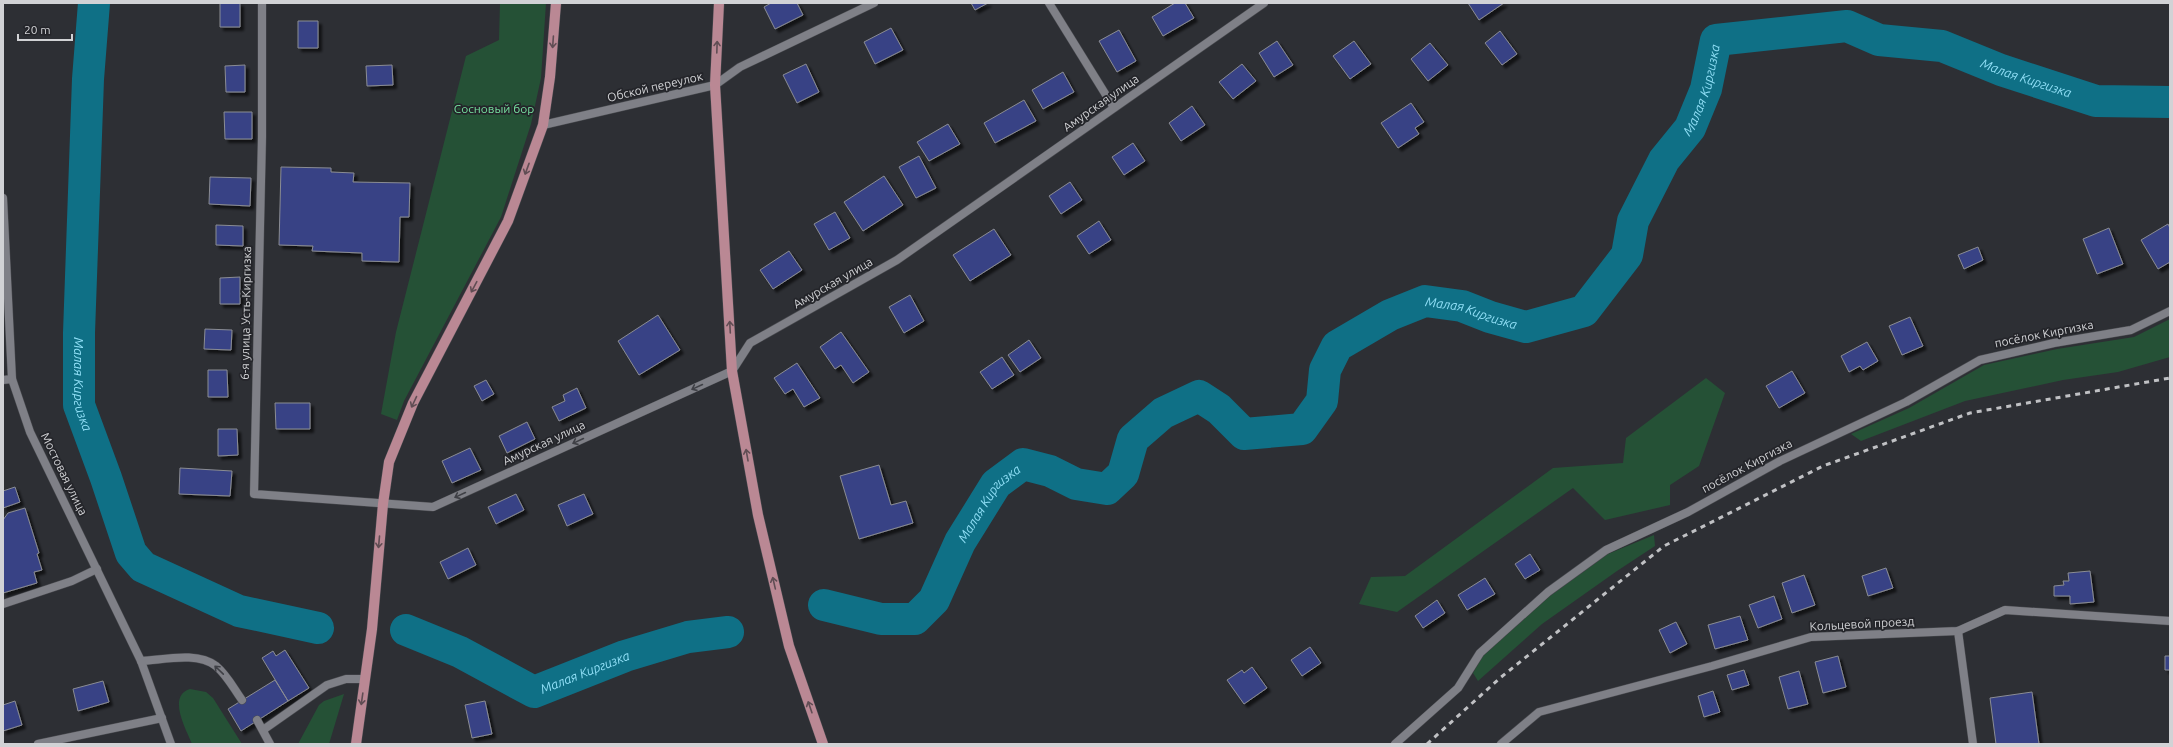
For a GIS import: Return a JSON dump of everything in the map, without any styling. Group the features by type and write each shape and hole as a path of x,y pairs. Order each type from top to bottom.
{"main road":[{"path":"356,744 372,629 382,504 389,462 413,403 508,221 543,125 550,77 556,3"},
{"path":"719,3 715,86 732,371 758,515 789,646 824,744"}],"street":[{"name":"6-я улица Усть-Киргизка","path":"262,3 262,136 254,494 382,504"},
{"name":"Обской переулок","path":"543,125 715,86 740,67 874,3"},
{"path":"1049,3 1114,108"},
{"name":"Амурская улица","path":"382,504 433,507 732,371 750,343 897,260 1264,3"},
{"name":"Мостовая улица","path":"3,198 12,379 30,432 141,661 171,744"},
{"name":"посёлок Киргизка","path":"1395,744 1458,688 1480,653 1548,592 1606,550 1688,512 1780,462 1906,402 1980,360 2054,343 2131,330 2170,311"},
{"path":"3,380 12,379"},
{"path":"3,604 72,581 97,569"},
{"name":"Кольцевой проезд","path":"1501,744 1539,712 1712,666 1811,637 1958,631 2005,610 2170,621"},
{"path":"1958,631 1973,744"},
{"path":"141,661 190,658 209,662 222,672 242,700"},
{"path":"263,730 327,685 346,679 365,679"},
{"path":"38,744 162,718"},
{"path":"257,720 270,744"}],"green space":[{"name":"Сосновый бор","path":"500,3 546,3 541,78 531,124 501,217 404,401 397,420 381,414 396,332 466,56 499,40"},
{"path":"2170,319 2170,357 2118,372 2063,380 1965,401 1861,441 1851,434 1909,408 1984,365 2057,349 2134,337"},
{"path":"1706,378 1725,393 1699,466 1670,485 1670,505 1605,520 1573,488 1397,612 1359,604 1371,577 1405,576 1553,468 1623,463 1626,438"},
{"path":"1654,535 1655,546 1542,624 1478,681 1473,673 1483,656 1550,596 1608,554"},
{"path":"190,689 206,692 213,698 242,744 192,744 180,714 179,706 180,698 183,693"},
{"path":"344,694 329,744 298,744 319,705 324,701"}],"building":[{"path":"220,3 240,3 240,27 220,27"},
{"path":"771,3 797,3 803,15 775,29 764,7"},
{"path":"971,3 988,3 975,10"},
{"path":"1175,3 1185,3 1194,18 1163,36 1152,17"},
{"path":"1468,3 1504,3 1479,20"},
{"path":"298,21 318,21 318,48 298,48"},
{"path":"891,28 903,50 875,64 864,42"},
{"path":"1119,30 1136,61 1117,72 1099,41"},
{"path":"1500,31 1517,54 1502,65 1485,43"},
{"path":"1277,41 1293,65 1274,77 1259,53"},
{"path":"1354,41 1371,64 1350,79 1333,56"},
{"path":"1430,43 1448,65 1428,81 1411,59"},
{"path":"806,64 819,92 797,103 783,75"},
{"path":"1242,64 1256,81 1233,99 1219,82"},
{"path":"245,65 245,92 226,92 225,66"},
{"path":"392,65 393,85 367,86 366,66"},
{"path":"1063,72 1074,92 1043,109 1032,90"},
{"path":"1024,100 1036,121 995,143 984,123"},
{"path":"1411,103 1424,122 1415,128 1419,134 1398,148 1381,123"},
{"path":"1192,106 1205,125 1181,141 1169,123"},
{"path":"224,112 252,112 252,139 225,139"},
{"path":"948,124 960,144 929,161 917,142"},
{"path":"1133,143 1145,161 1124,175 1112,157"},
{"path":"919,156 936,188 916,198 899,167"},
{"path":"281,167 331,168 331,172 354,173 353,182 410,183 409,217 400,217 399,262 362,261 362,253 312,251 313,246 279,245"},
{"path":"884,176 903,205 863,231 844,202"},
{"path":"210,177 251,178 250,206 209,204"},
{"path":"1070,182 1082,200 1061,214 1049,196"},
{"path":"835,212 850,238 829,250 814,224"},
{"path":"1099,221 1111,240 1089,254 1077,236"},
{"path":"2168,224 2170,228 2170,262 2158,269 2141,240"},
{"path":"216,225 243,226 243,246 216,245"},
{"path":"2109,228 2123,264 2097,274 2083,239"},
{"path":"994,229 1011,255 970,281 953,255"},
{"path":"1978,247 1983,260 1964,269 1958,255"},
{"path":"789,251 802,270 773,289 760,270"},
{"path":"240,277 240,304 220,304 220,278"},
{"path":"910,295 924,321 904,333 889,307"},
{"path":"658,315 680,350 639,375 618,341"},
{"path":"1910,317 1923,346 1902,355 1889,326"},
{"path":"205,329 232,330 231,350 204,349"},
{"path":"841,332 869,372 853,383 841,365 835,369 820,347"},
{"path":"1029,340 1041,358 1020,372 1008,355"},
{"path":"1867,342 1878,361 1863,370 1860,366 1849,372 1841,356"},
{"path":"1002,357 1014,375 992,389 980,372"},
{"path":"797,363 820,398 804,407 793,389 785,394 774,378"},
{"path":"208,370 227,370 228,397 208,397"},
{"path":"1792,371 1805,393 1779,408 1766,386"},
{"path":"486,380 494,394 482,401 474,386"},
{"path":"577,388 586,408 559,421 552,407 565,401 563,395"},
{"path":"275,403 310,403 310,429 276,429"},
{"path":"527,422 535,439 507,453 499,436"},
{"path":"218,429 237,429 238,455 218,456"},
{"path":"470,448 481,470 452,483 442,461"},
{"path":"879,465 891,505 906,501 913,523 859,539 840,476"},
{"path":"180,468 232,471 230,496 179,494"},
{"path":"15,487 20,502 3,508 3,491"},
{"path":"516,494 524,510 496,524 488,507"},
{"path":"584,494 593,514 567,526 558,505"},
{"path":"25,508 39,553 37,554 42,570 34,572 37,583 3,593 3,520 8,513"},
{"path":"468,548 476,565 448,579 440,562"},
{"path":"1530,554 1540,570 1525,579 1515,564"},
{"path":"1886,568 1893,588 1868,596 1862,576"},
{"path":"2090,571 2094,602 2070,604 2070,596 2054,596 2054,586 2064,585 2063,581 2069,581 2068,573"},
{"path":"1804,575 1815,605 1792,613 1782,583"},
{"path":"1485,578 1495,594 1467,610 1458,595"},
{"path":"1774,596 1782,619 1758,628 1749,605"},
{"path":"1437,600 1445,613 1423,628 1415,616"},
{"path":"1740,616 1748,640 1715,649 1708,625"},
{"path":"1676,622 1687,644 1670,653 1659,630"},
{"path":"1310,647 1321,663 1302,676 1291,660"},
{"path":"285,650 309,688 288,701 262,658 273,651 276,656"},
{"path":"1838,656 1846,687 1823,693 1815,662"},
{"path":"2165,656 2170,656 2170,670 2165,670"},
{"path":"1252,667 1267,688 1244,704 1227,680 1242,670 1244,673"},
{"path":"1744,670 1749,685 1732,690 1727,675"},
{"path":"1799,671 1808,704 1788,709 1779,677"},
{"path":"275,680 288,701 241,731 228,709"},
{"path":"103,681 109,702 78,711 73,689"},
{"path":"1713,691 1720,712 1704,717 1698,696"},
{"path":"2032,692 2039,744 1996,744 1990,698"},
{"path":"15,701 22,725 3,731 3,705"},
{"path":"485,701 492,734 472,738 465,705"}],"waterway":[{"name":"Малая Киргизка","path":"94,3 88,79 79,333 79,405 106,478 131,553 143,567 239,611 318,628"},
{"name":"Малая Киргизка","path":"824,605 881,619 915,619 934,600 960,542 996,484 1023,464 1050,471 1076,484 1107,489 1123,474 1133,439 1163,413 1199,396 1219,409 1244,434 1302,429 1322,401 1325,370 1337,346 1390,315 1425,301 1462,306 1490,317 1526,327 1584,311 1627,255 1633,221 1664,160 1690,128 1706,89 1716,40 1847,26 1879,40 1942,46 2001,70 2096,101 2170,102"},
{"name":"Малая Киргизка","path":"406,630 460,652 534,692 625,656 688,637 728,632"}],"railway":[{"path":"1427,744 1500,678 1664,546 1823,466 1970,413 2170,378"}]}
